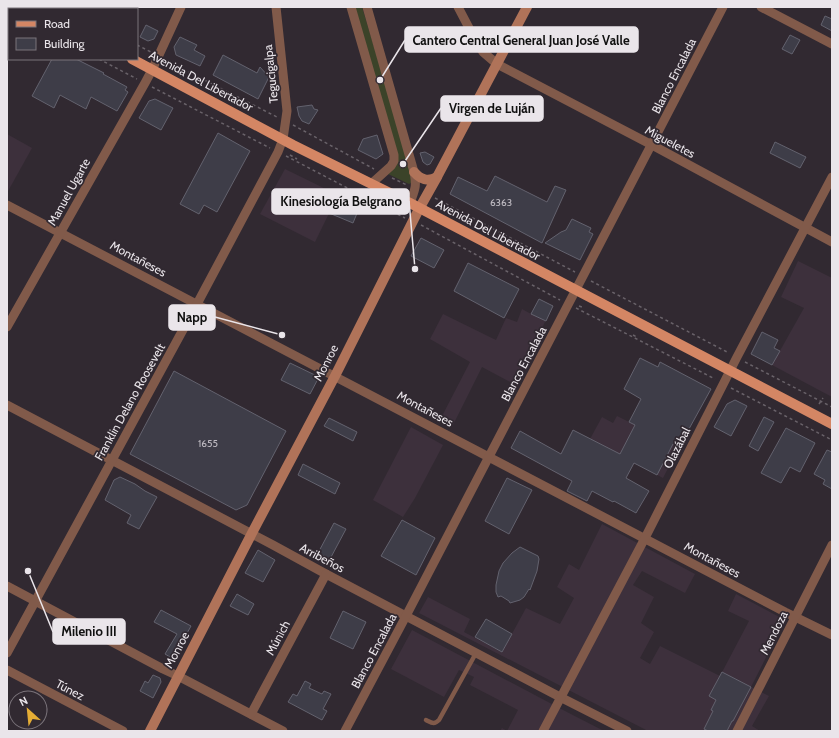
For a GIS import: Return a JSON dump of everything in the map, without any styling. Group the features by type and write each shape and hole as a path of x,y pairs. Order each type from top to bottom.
{"main road":[{"name":"Monroe","path":"150,731 419,209 527,7"},
{"name":"Avenida Del Libertador","path":"134,60 832,424"},
{"path":"414,172 418,177 423,179 433,179 437,177"}],"street":[{"name":"Manuel Ugarte","path":"7,327 152,70 181,7"},
{"name":"Tegucigalpa","path":"276,7 287,111 283,139"},
{"path":"350,7 394,155 394,161 391,166 372,184"},
{"path":"367,7 414,172 416,189 410,204"},
{"name":"Migueletes","path":"458,7 478,45 483,52 497,64 832,242"},
{"name":"Blanco Encalada","path":"345,731 723,7"},
{"path":"761,7 832,44"},
{"name":"Franklin Delano Roosevelt","path":"7,653 197,304 278,152 283,139"},
{"name":"Olazábal","path":"543,731 832,177"},
{"name":"Montañeses","path":"7,205 832,635"},
{"name":"Arribeños","path":"7,406 252,533 326,574 627,731"},
{"name":"Mendoza","path":"737,731 832,545"},
{"name":"Múnich","path":"251,714 326,574"},
{"path":"7,586 283,731"},
{"name":"Túnez","path":"7,670 123,731"}],"lane":[{"path":"426,720 432,723 436,723 439,720 476,653"}],"path":[{"path":"138,46 286,121 383,174 416,189"},
{"path":"101,60 832,440"},
{"path":"290,156 297,159"},
{"path":"427,194 832,407"},
{"path":"439,203 444,206"},
{"path":"633,335 635,336 634,338"},
{"path":"820,402 823,398"}],"shaded area":[{"path":"7,134 32,148 7,193"},
{"path":"285,169 338,195 315,242 260,214"},
{"path":"798,261 832,278 832,397 772,365 804,308 781,297"},
{"path":"539,299 553,306 514,384 482,367 453,425 441,418 470,362 430,339 443,314 496,340 506,318 517,322 522,309 531,314"},
{"path":"617,416 679,447 663,478 634,463 613,502 552,471 573,430 590,439 602,417 613,423"},
{"path":"411,427 443,445 415,498 403,517 373,500"},
{"path":"602,524 695,574 685,593 642,571 633,585 654,597 641,623 654,632 640,658 650,664 660,646 720,676 749,621 728,611 736,594 785,620 751,687 769,696 752,726 760,731 648,731 419,613 428,597 470,619 464,632 502,652 526,608 560,624 574,598 557,587 569,564 579,570"},
{"path":"412,630 604,731 507,731 518,710 470,685 474,677 459,670 444,697 391,669"},
{"path":"502,728 507,731 500,731"}],"green space":[{"path":"354,7 362,7 414,179 409,184 388,174 398,161"}],"building":[{"path":"825,16 832,19 832,31 821,25"},
{"path":"146,25 158,31 154,39 148,41 140,37"},
{"path":"790,35 800,40 792,54 782,49"},
{"path":"180,37 197,45 194,50 205,56 200,66 176,55 174,47"},
{"path":"223,55 257,73 260,67 269,77 258,99 213,75"},
{"path":"51,60 78,60 127,87 125,90 128,92 117,111 91,97 86,109 60,95 54,108 32,96"},
{"path":"155,99 173,108 161,130 139,118 149,101"},
{"path":"312,105 314,109 318,110 309,124 302,121 297,107"},
{"path":"218,133 250,151 217,212 204,205 199,214 180,204"},
{"path":"377,135 383,154 376,159 358,150 363,139"},
{"path":"775,142 806,157 800,168 770,153"},
{"path":"425,152 434,157 430,164 427,165 423,162 420,153"},
{"path":"495,176 547,202 555,186 566,190 542,243 450,194 458,177 487,191"},
{"path":"338,195 360,206 353,223 329,213"},
{"path":"572,219 591,228 589,232 593,234 580,260 545,243 566,230"},
{"path":"421,238 444,250 434,268 411,256"},
{"path":"468,263 519,289 504,318 454,291"},
{"path":"539,299 553,306 546,321 531,314"},
{"path":"762,332 778,340 774,348 780,351 772,365 751,354"},
{"path":"640,358 658,367 660,362 711,389 679,447 673,444 657,475 634,463 626,478 649,491 636,513 592,491 587,501 567,491 572,481 511,448 520,431 561,454 573,430 620,454 635,425 629,422 641,399 624,389"},
{"path":"290,363 319,377 310,394 281,380"},
{"path":"174,371 286,431 247,505 236,510 130,454"},
{"path":"735,400 747,406 731,436 714,427 727,404"},
{"path":"764,417 774,422 758,451 749,446"},
{"path":"329,418 357,432 353,441 324,426"},
{"path":"786,428 815,443 800,472 790,467 781,483 761,473"},
{"path":"827,450 832,452 832,489 823,484 825,480 814,474"},
{"path":"303,464 340,483 335,494 298,475"},
{"path":"120,477 157,497 139,529 127,523 131,515 105,500 114,480"},
{"path":"507,478 532,490 509,534 485,521"},
{"path":"402,520 435,538 416,575 381,556"},
{"path":"334,523 346,529 330,559 318,553"},
{"path":"520,547 538,556 537,571 530,590 529,589 520,600 510,603 501,596 498,597 496,585 499,571 503,563"},
{"path":"258,550 275,560 263,582 245,573"},
{"path":"237,594 254,604 248,615 230,606"},
{"path":"161,610 191,626 175,655 170,657 165,654 177,634 154,622"},
{"path":"343,611 366,622 353,649 330,638"},
{"path":"486,619 512,634 502,652 475,637"},
{"path":"722,672 751,687 727,731 708,731 704,729 713,711 711,710 716,700 709,696"},
{"path":"153,675 160,678 161,682 153,698 140,691 145,681 148,683"},
{"path":"305,681 311,684 309,688 322,694 324,691 331,694 323,709 327,711 322,720 288,702 293,694 297,696"}],"place":[{"name":"Cantero Central General Juan José Valle","path":"380,80"},
{"name":"Virgen de Luján","path":"403,164"},
{"name":"Kinesiología Belgrano","path":"415,269"},
{"name":"Napp","path":"282,335"},
{"name":"Milenio III","path":"28,571"}]}
